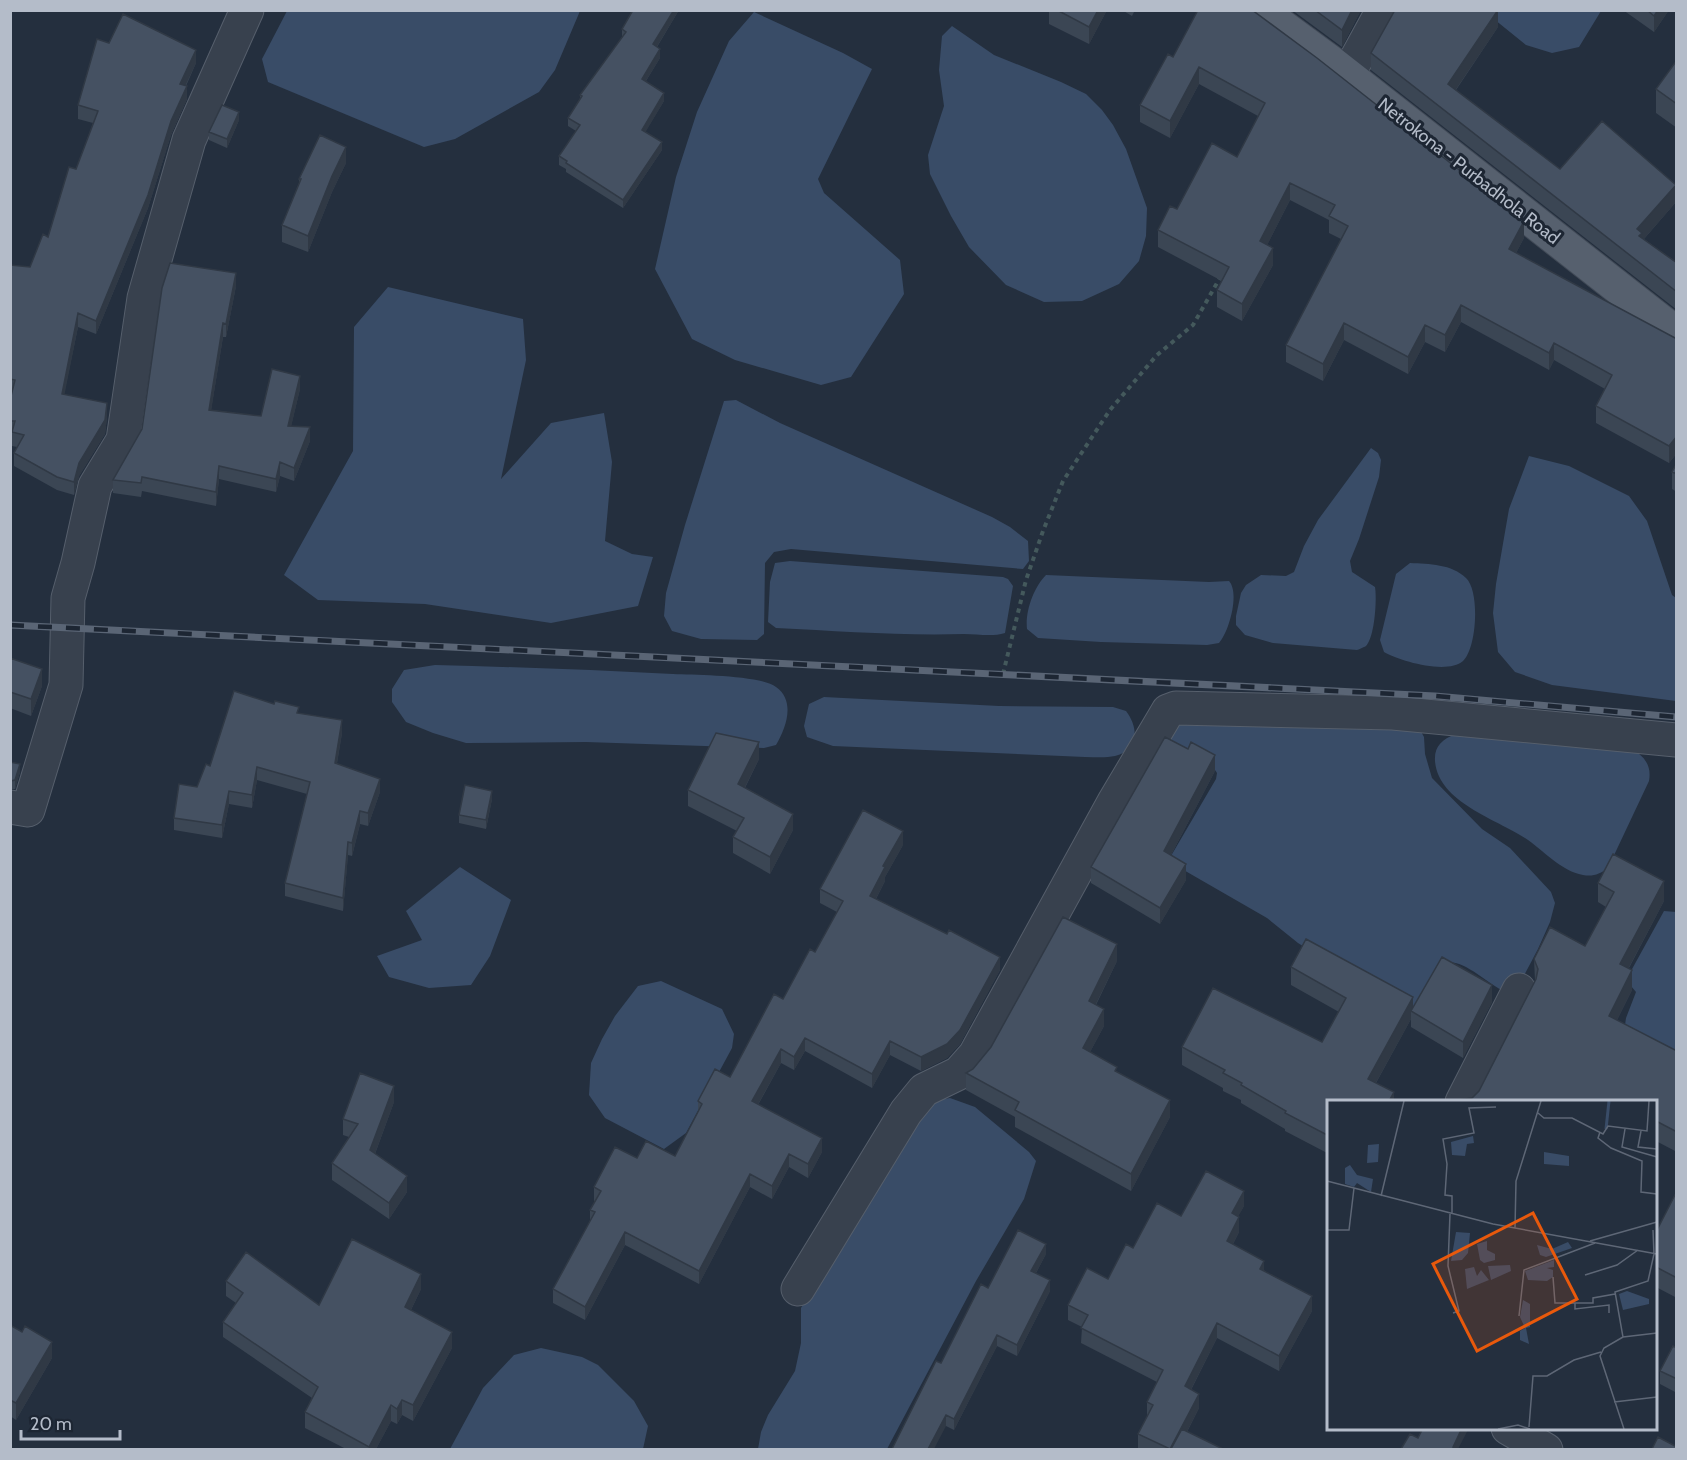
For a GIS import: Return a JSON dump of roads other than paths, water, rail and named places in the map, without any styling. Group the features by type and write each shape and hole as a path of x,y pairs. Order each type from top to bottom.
{"main road":[{"name":"Netrokona - Purbadhola Road","path":"1260,10 1677,333"}],"street":[{"path":"10,807 28,810 66,685 68,598 95,486 123,440 144,298 189,140 247,10"},
{"path":"1347,76 1383,10"},
{"path":"798,1288 906,1112 924,1090 959,1073 975,1055 1114,802 1168,711 1176,708 1393,713 1677,740"},
{"path":"1463,1100 1519,990"},
{"path":"1512,1430 1546,1449"}],"water":[{"path":"287,11 580,11 555,70 539,92 455,139 424,147 268,82 262,59"},
{"path":"1484,11 1601,11 1579,47 1552,53 1526,45"},
{"path":"754,12 872,69 818,179 824,193 900,260 904,294 851,377 821,385 735,360 692,339 655,269 676,177 697,112 729,41"},
{"path":"952,26 994,55 1086,94 1113,125 1126,149 1147,208 1146,236 1139,261 1119,284 1082,301 1044,302 1006,285 969,247 930,174 928,155 944,106 939,70 942,36"},
{"path":"388,287 523,319 526,360 501,479 551,423 604,413 612,462 605,541 632,554 653,557 638,606 551,623 425,604 318,600 284,575 353,451 354,327"},
{"path":"736,400 780,423 992,517 1028,541 1029,561 1023,569 791,549 774,552 765,563 764,634 757,640 701,639 672,631 664,616 666,593 724,401"},
{"path":"1371,448 1378,453 1381,460 1379,477 1350,561 1352,572 1375,587 1373,626 1366,646 1357,650 1273,643 1245,635 1236,625 1236,616 1241,593 1246,585 1261,575 1286,576 1294,572 1304,546 1318,520"},
{"path":"1529,456 1569,466 1629,496 1647,521 1672,595 1676,598 1676,701 1552,685 1515,672 1498,652 1493,613 1496,584 1509,509"},
{"path":"790,561 1003,577 1008,579 1013,586 1005,633 990,635 870,633 776,628 768,622 770,582 775,563"},
{"path":"1410,563 1447,567 1460,573 1470,585 1475,607 1474,632 1468,654 1456,665 1435,667 1401,659 1384,652 1380,640 1396,574"},
{"path":"1046,575 1229,581 1233,594 1232,612 1223,638 1219,643 1207,645 1038,638 1027,629 1027,615 1034,593"},
{"path":"435,665 711,675 756,680 776,687 782,693 787,707 786,723 776,745 764,748 586,742 466,743 406,722 392,702 392,689 404,670"},
{"path":"824,697 999,706 1113,707 1126,711 1135,731 1129,749 1115,756 1104,757 833,746 807,737 804,726 809,704"},
{"path":"1186,720 1417,724 1424,737 1425,754 1432,778 1482,829 1510,848 1551,892 1555,903 1550,922 1519,985 1506,992 1470,969 1448,962 1414,1011 1371,989 1298,943 1267,918 1168,861 1216,779 1217,773 1172,750 1168,733"},
{"path":"1455,734 1638,753 1648,766 1649,781 1608,868 1590,876 1575,873 1552,860 1525,838 1470,808 1457,798 1446,788 1435,761 1436,751 1440,744"},
{"path":"460,867 511,900 490,956 471,985 429,988 389,977 377,956 422,940 406,911"},
{"path":"1664,911 1676,912 1676,1068 1624,1032 1626,1018 1636,992 1626,980"},
{"path":"661,981 722,1009 734,1034 732,1048 686,1133 664,1149 605,1118 589,1095 591,1063 615,1016 638,986"},
{"path":"950,1098 975,1107 1029,1152 1036,1161 1024,1199 976,1281 887,1449 758,1449 761,1432 768,1415 795,1371 801,1343 801,1308 930,1105 938,1100"},
{"path":"541,1348 582,1357 598,1365 634,1401 648,1426 643,1449 450,1449 483,1388 514,1355"}],"railway":[{"path":"10,625 1435,696 1676,717"}]}
